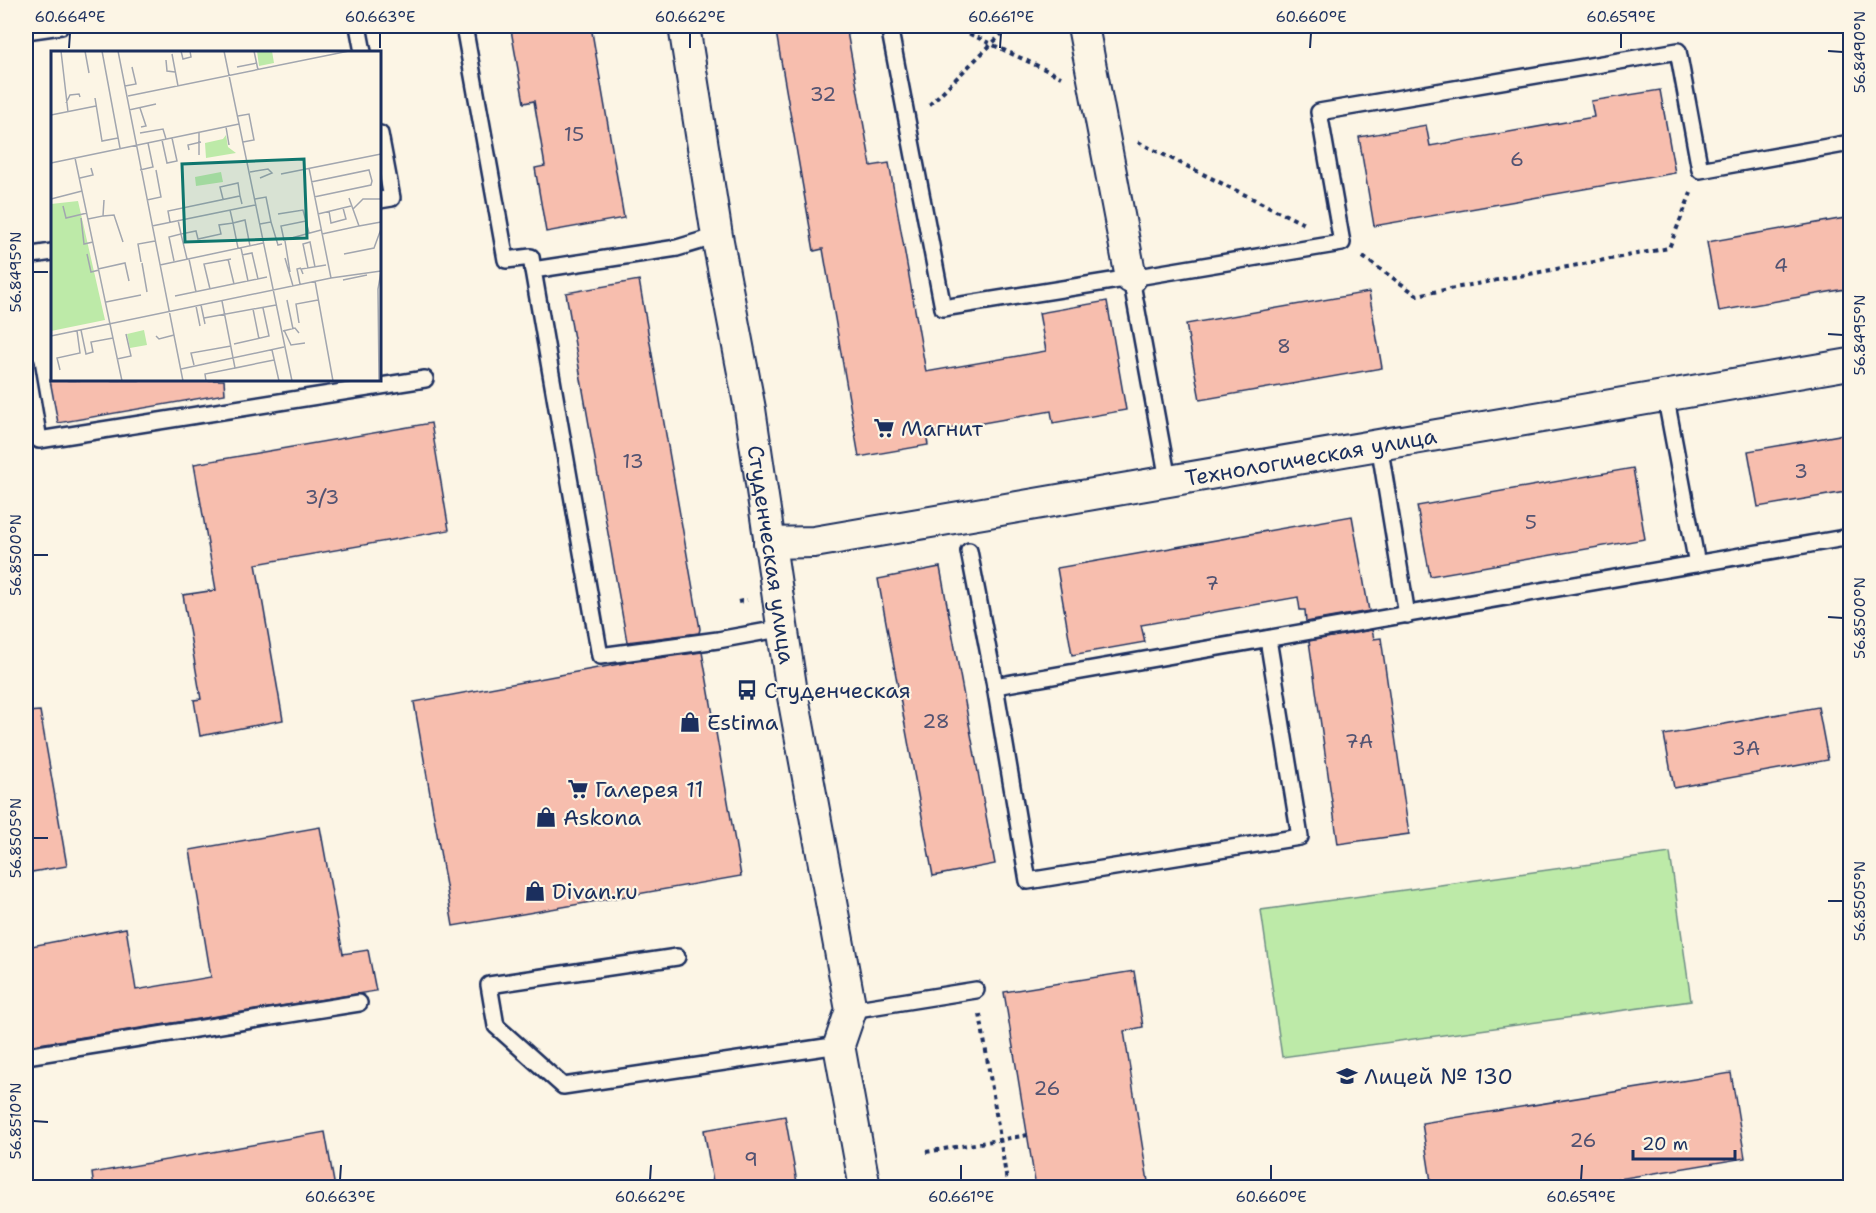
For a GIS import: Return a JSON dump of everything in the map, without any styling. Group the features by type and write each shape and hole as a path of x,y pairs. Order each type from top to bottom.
{"street":[{"name":"Студенческая улица","path":"684,26 717,236 750,409 791,686 850,1010 839,1045 865,1188"},
{"path":"1083,26 1131,278"},
{"name":"Технологическая улица","path":"770,543 814,542 1665,394 1851,364"}],"lane":[{"path":"26,31 61,26"},
{"path":"358,26 363,51"},
{"path":"464,26 506,260 531,257 600,656 718,640 784,628"},
{"path":"889,26 943,308 1342,243 1319,112 1678,51 1700,170 1851,143"},
{"path":"381,139 392,198 381,200"},
{"path":"533,270 677,248 717,236"},
{"path":"26,256 51,252"},
{"path":"1131,278 1168,480"},
{"path":"26,364 39,440 425,379"},
{"path":"1665,394 1697,564"},
{"path":"1378,444 1407,615"},
{"path":"995,686 1851,537"},
{"path":"969,551 995,686 1028,881 1300,837 1268,639"},
{"path":"677,957 489,985 496,1026 563,1086 839,1045"},
{"path":"850,1010 976,990"},
{"path":"26,1056 359,1003"}],"path":[{"path":"953,26 1097,95"},
{"path":"908,124 1010,26"},
{"path":"1103,125 1342,243 1417,295 1669,248 1700,170"},
{"path":"976,990 1008,1188"},
{"path":"926,1152 1028,1135"}],"green space":[{"path":"1670,853 1691,1001 1282,1057 1261,910"}],"building":[{"path":"539,26 591,26 624,218 546,232 535,168 545,166 534,101 524,103 511,30"},
{"path":"775,26 846,26 871,166 889,163 926,372 1046,351 1039,313 1107,301 1126,410 1053,423 1051,411 926,433 928,445 859,457 823,249 814,251"},
{"path":"1660,90 1675,173 1374,226 1359,137 1426,125 1430,146 1594,117 1591,101"},
{"path":"1851,217 1851,288 1719,311 1707,242"},
{"path":"639,280 700,629 699,633 627,642 566,293"},
{"path":"1369,292 1382,368 1200,400 1186,324"},
{"path":"50,380 224,381 225,394 58,423"},
{"path":"431,423 449,530 256,564 283,720 200,736 194,700 201,699 183,595 216,590 194,464"},
{"path":"1851,433 1851,491 1758,507 1748,451"},
{"path":"1633,468 1645,539 1430,576 1417,506"},
{"path":"1352,516 1369,611 1306,622 1305,610 1300,610 1298,597 1141,625 1145,642 1072,655 1057,568"},
{"path":"940,567 995,864 933,876 878,579"},
{"path":"1372,630 1374,639 1381,638 1409,834 1338,844 1309,641"},
{"name":"Галерея 11","path":"702,652 741,876 453,926 414,702 630,662"},
{"path":"1818,707 1828,760 1674,788 1664,735"},
{"path":"40,711 67,866 26,873 26,712"},
{"path":"320,827 343,954 368,950 376,991 26,1046 26,947 126,928 136,990 211,977 190,850"},
{"path":"1134,971 1143,1027 1124,1031 1149,1188 1036,1188 1004,992"},
{"path":"1731,1073 1745,1158 1565,1188 1432,1188 1422,1123"},
{"path":"785,1116 798,1188 714,1188 704,1130"},
{"path":"325,1132 335,1188 94,1188 92,1173"}],"place":[{"name":"Магнит","path":"884,428"},
{"name":"Студенческая","path":"747,690"},
{"name":"Estima","path":"690,722"},
{"name":"Галерея 11","path":"578,789"},
{"name":"Askona","path":"546,817"},
{"name":"Divan.ru","path":"535,891"},
{"name":"Лицей № 130","path":"1347,1076"}]}
